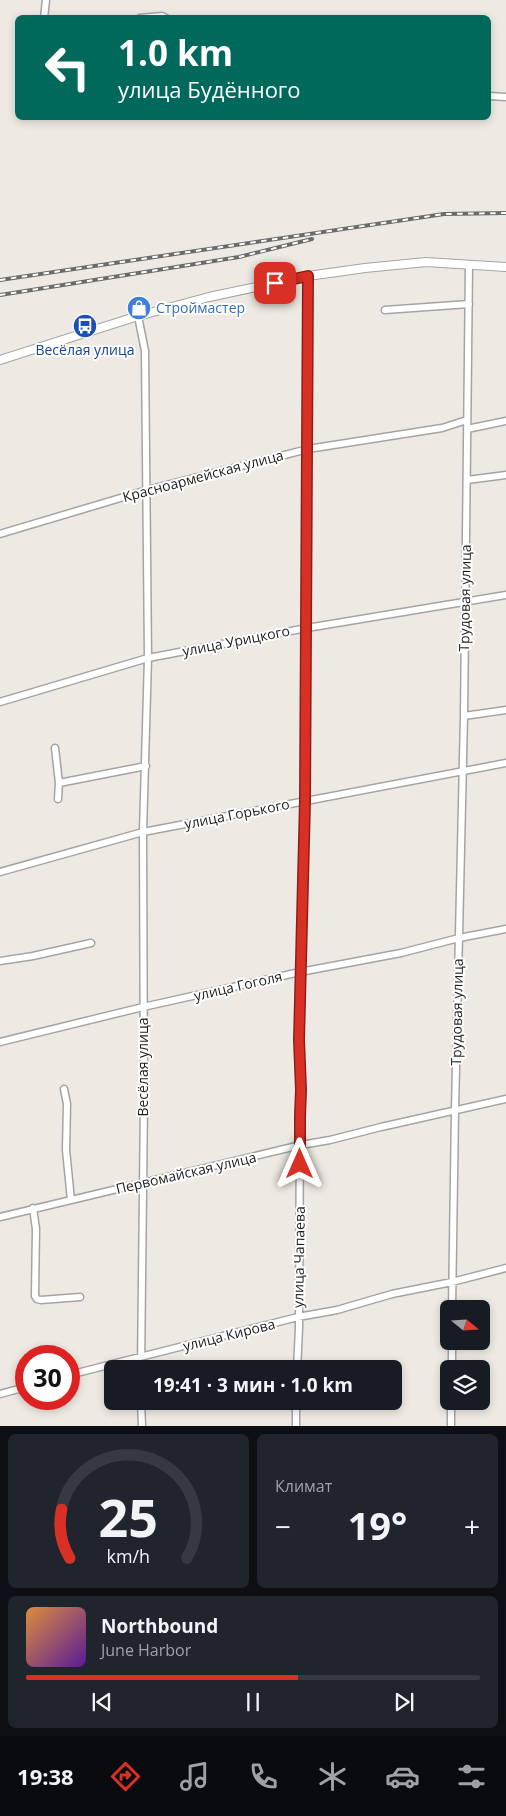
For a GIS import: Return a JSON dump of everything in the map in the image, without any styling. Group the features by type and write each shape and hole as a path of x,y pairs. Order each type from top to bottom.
{"street":[{"path":"44,15 46,0"},
{"path":"491,96 506,97"},
{"path":"0,360 138,316 209,297 308,276 426,262 469,266 506,266"},
{"name":"Трудовая улица","path":"452,1300 454,1111 464,716 469,266"},
{"name":"улица Чапаева","path":"297,1360 301,1145 300,972 305,801 308,276"},
{"path":"385,310 468,304"},
{"name":"Весёлая улица","path":"138,316 145,351 148,658 143,832 144,1101 141,1360"},
{"name":"Красноармейская улица","path":"0,534 147,490 308,450 442,428 467,420"},
{"path":"467,429 506,421"},
{"path":"467,480 506,475"},
{"name":"улица Урицкого","path":"0,702 148,658 306,628 506,596"},
{"path":"464,716 506,710"},
{"path":"55,748 59,782 58,799"},
{"name":"улица Горького","path":"0,872 143,832 506,762"},
{"path":"59,782 146,766"},
{"name":"улица Гоголя","path":"0,1042 143,1007 506,929"},
{"path":"0,961 92,943"},
{"path":"64,1089 67,1104 66,1150 71,1200"},
{"name":"Первомайская улица","path":"0,1217 301,1145 506,1099"},
{"path":"33,1208 36,1250 35,1296 41,1300 80,1298"},
{"name":"улица Кирова","path":"80,1373 298,1317 337,1310 392,1294 452,1282 506,1268"},
{"path":"0,1394 15,1390"},
{"path":"141,1410 142,1426"},
{"path":"296,1410 296,1426"},
{"path":"451,1426 452,1410"}],"railway":[{"path":"0,280 444,214 506,213"},
{"path":"0,295 239,257 312,239"}],"place":[{"name":"Строймастер","path":"139,308"},
{"name":"Весёлая улица","path":"85,326"}],"route":[{"path":"275,283 308,276 305,801 299,1040 301,1090 300,1164"}]}
